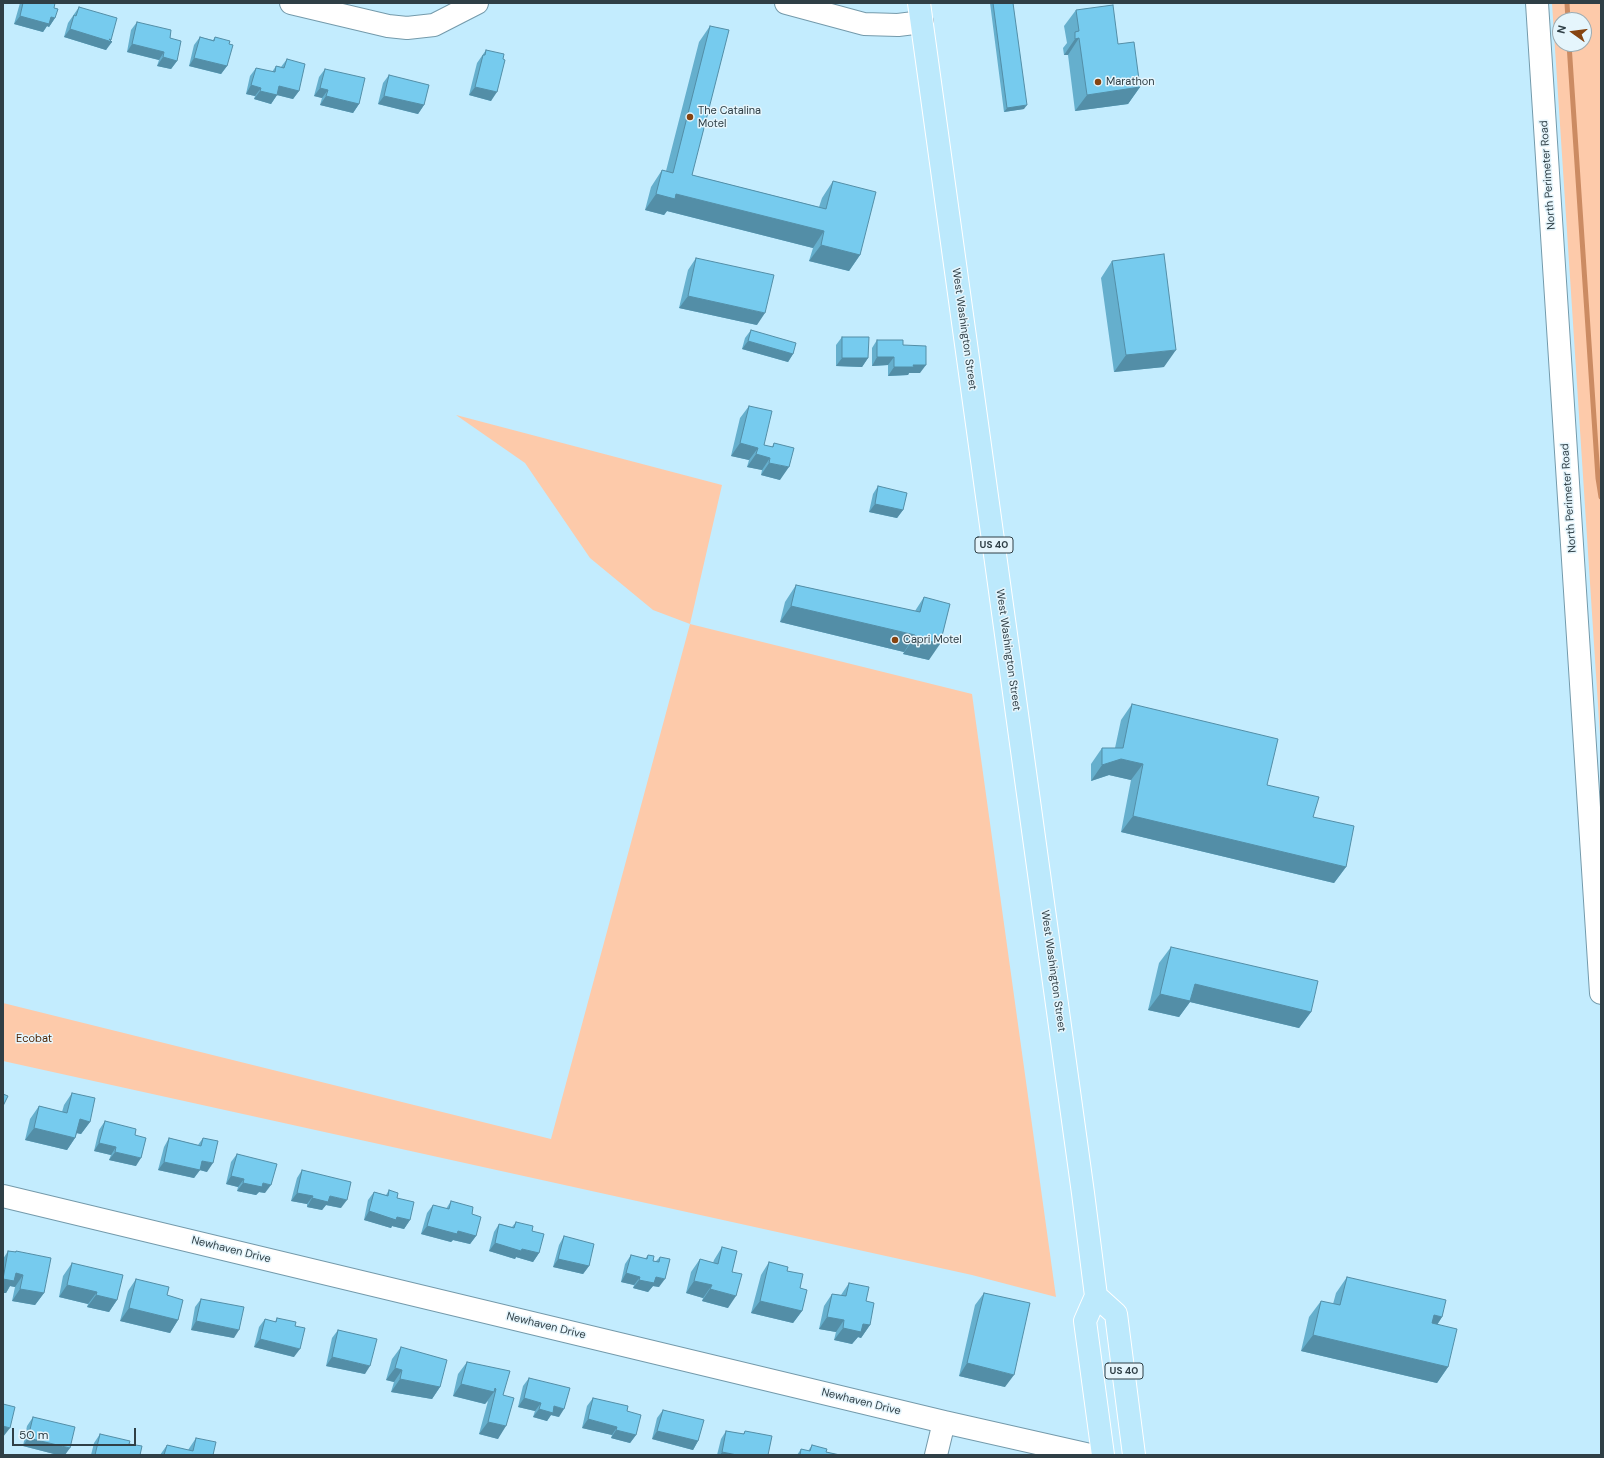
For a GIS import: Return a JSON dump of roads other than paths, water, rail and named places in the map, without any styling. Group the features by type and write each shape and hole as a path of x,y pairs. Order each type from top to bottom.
{"main road":[{"name":"West Washington Street","path":"920,12 1096,1296"},
{"name":"US 40","path":"1103,1455 1085,1321 1096,1296 1116,1314 1134,1455"}],"street":[{"path":"291,3 388,26 407,28 434,25 477,3"},
{"path":"786,3 864,24 898,25 920,12"},
{"name":"North Perimeter Road","path":"1537,3 1601,993"},
{"name":"Newhaven Drive","path":"3,1196 944,1422 1090,1455"},
{"path":"936,1455 944,1422"}],"waterway":[{"path":"1567,3 1568,12"},
{"path":"1570,52 1598,478 1601,497"}],"place":[{"name":"Marathon","path":"1098,82"},
{"name":"The Catalina Motel","path":"690,117"},
{"name":"Capri Motel","path":"895,640"}],"park label":[{"name":"Ecobat","path":"34,1039"}]}
